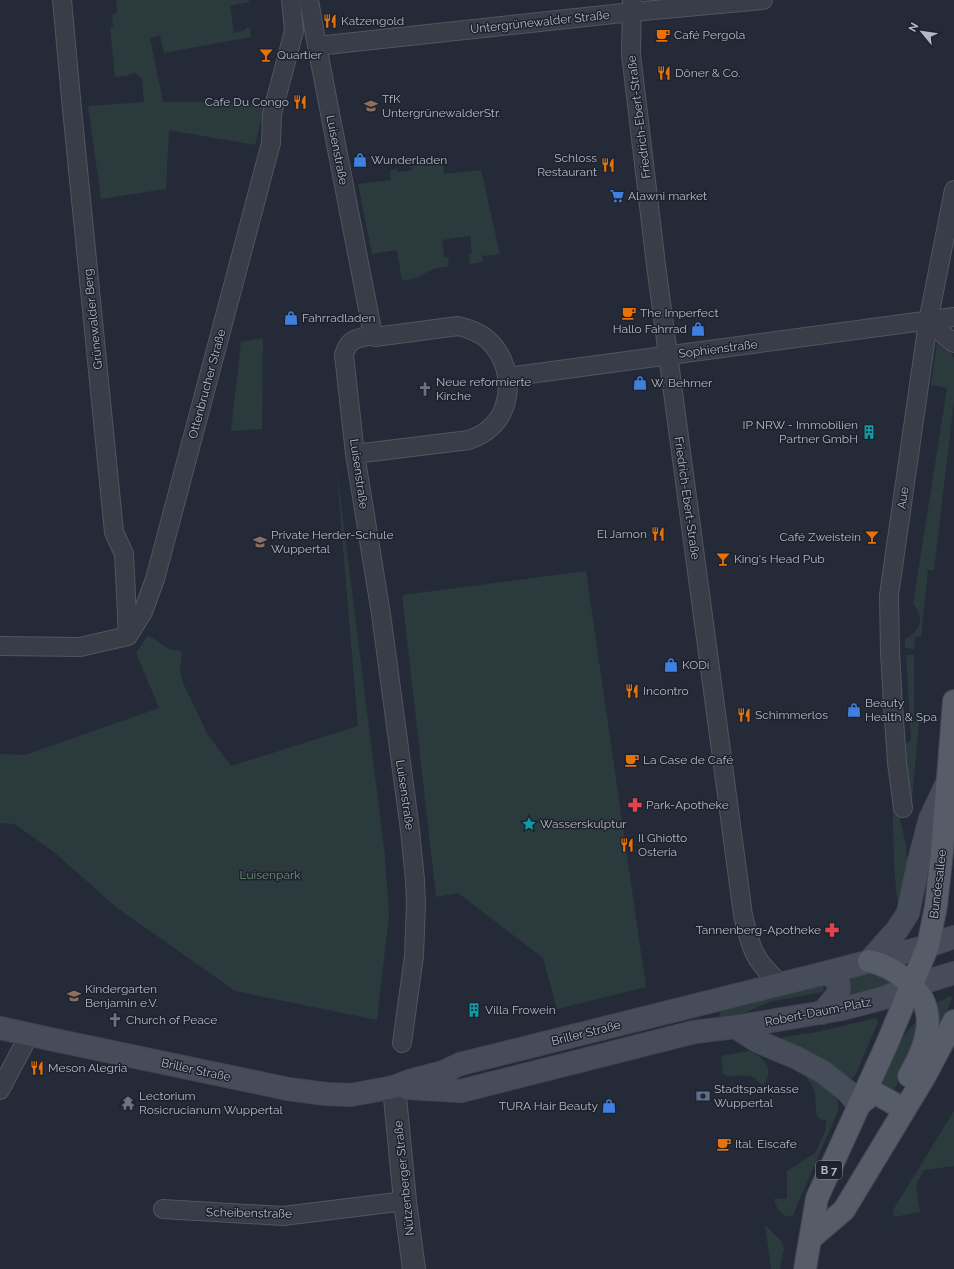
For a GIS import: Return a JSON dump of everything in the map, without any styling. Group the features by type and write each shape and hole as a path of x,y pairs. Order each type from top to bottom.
{"main road":[{"name":"Bundesallee","path":"928,946 934,922 938,893 954,701"},
{"name":"B 7","path":"869,961 897,930 908,913 930,819 948,782"},
{"path":"781,984 928,946 954,937"},
{"name":"B 7","path":"805,1269 816,1198 912,986 928,946"},
{"path":"869,961 880,964 892,970 912,986 923,1000 928,1023 922,1052 882,1121 884,1143"},
{"path":"822,1013 836,996 839,989 839,984 836,979 825,973"},
{"name":"Robert-Daum-Platz","path":"735,1027 822,1013 884,998 912,986 954,973"},
{"name":"Briller Straße","path":"0,1028 303,1091 351,1095 394,1087 412,1080 442,1072 460,1064 781,984"},
{"path":"735,1027 757,1041 797,1058 823,1072 848,1091 859,1105 871,1095 877,1094 893,1103"},
{"name":"Briller Straße","path":"394,1087 461,1091 694,1032 735,1027"},
{"name":"B 7","path":"810,1239 844,1210 926,1076 952,1028"},
{"path":"571,1036 577,1062"}],"street":[{"name":"Grünewalder Berg","path":"62,0 114,532 124,554 128,636"},
{"name":"Ottenbrucher Straße","path":"128,636 143,612 155,578 271,143 272,114 289,55 294,31 291,0"},
{"name":"Luisenstraße","path":"309,0 374,335 354,340 346,346 344,355 355,454 381,614 410,830 415,880 416,904 414,956 402,1043"},
{"name":"Untergrünewalder Straße","path":"317,46 632,6 763,0"},
{"name":"Friedrich-Ebert-Straße","path":"632,6 631,54 668,355 743,915 753,952 758,962 781,984"},
{"name":"Aue","path":"903,808 897,763 893,705 889,595 928,322 954,190"},
{"name":"Sophienstraße","path":"507,377 928,322 954,317"},
{"path":"928,322 954,343"},
{"path":"355,454 469,440 481,436 493,425 504,408 506,398 507,377 503,360 494,346 484,336 471,329 458,326 375,337 374,335"},
{"path":"0,646 80,647 128,636"},
{"path":"0,1090 29,1035"},
{"name":"Nützenberger Straße","path":"394,1087 405,1201 414,1269"},
{"name":"Scheibenstraße","path":"163,1209 283,1216 405,1201"}],"green space":[{"path":"116,0 249,0 249,2 230,6 234,33 250,28 251,37 164,53 160,36 150,38 163,102 238,102 264,108 255,145 169,130 166,189 101,199 88,106 144,102 142,79 136,73 129,74 129,76 115,77 110,28 113,27 112,14 117,13"},
{"path":"443,162 444,174 481,170 500,254 482,256 483,262 470,264 469,254 472,254 470,236 442,240 444,257 448,257 449,266 433,269 416,278 402,281 397,250 372,254 358,184 391,180 390,170 397,169 398,172 412,170 411,166"},
{"path":"263,338 262,429 231,431 241,342"},
{"path":"937,343 947,349 954,358 954,401 934,570 928,570 921,637 915,637 914,649 905,648 905,639 918,628 920,624 917,609 913,604 947,388 931,385"},
{"name":"Luisenpark","path":"336,463 385,856 389,916 377,1020 235,991 116,907 55,853 15,824 0,823 0,754 25,755 159,708 136,653 148,635 169,649 182,651 180,670 183,683 208,735 231,766 358,726"},
{"path":"586,571 646,987 557,1009 543,958 458,893 436,897 402,595"},
{"path":"906,655 914,655 914,720 919,721 911,812 908,812 905,745 911,740"},
{"path":"892,782 906,845 907,860 902,902 897,899 894,866"},
{"path":"862,973 878,974 891,979 892,983 890,985 846,998 850,987 849,977"},
{"path":"821,984 824,986 823,992 769,1002 742,1014 719,1018 720,1009"},
{"path":"950,996 952,998 941,1026 937,1026 935,1004"},
{"path":"876,1018 878,1022 856,1074 850,1079 780,1039 784,1037 817,1032"},
{"path":"917,1022 920,1023 913,1055 894,1090 882,1083 900,1042 905,1034"},
{"path":"749,1051 760,1057 767,1065 768,1075 763,1086 753,1077 730,1076 723,1074 721,1056"},
{"path":"805,1073 824,1083 833,1091 838,1103 838,1111 793,1215 788,1217 779,1210 774,1199 787,1198 787,1171 815,1153 826,1129 826,1120 817,1116 814,1090"},
{"path":"954,1111 954,1166 924,1170 916,1185 920,1212 894,1217 893,1210"},
{"path":"765,1225 781,1241 784,1248 780,1269 771,1269"}],"place":[{"name":"Katzengold","path":"330,21"},
{"name":"Café Pergola","path":"663,35"},
{"name":"Quartier","path":"266,55"},
{"name":"Döner & Co.","path":"664,73"},
{"name":"Cafe Du Congo","path":"300,102"},
{"name":"TfK UntergrünewalderStr.","path":"371,106"},
{"name":"Wunderladen","path":"360,160"},
{"name":"Schloss Restaurant","path":"608,165"},
{"name":"Alawni market","path":"617,196"},
{"name":"The Imperfect","path":"629,313"},
{"name":"Fahrradladen","path":"291,318"},
{"name":"Hallo Fahrrad","path":"698,329"},
{"name":"W. Behmer","path":"640,383"},
{"name":"Neue reformierte Kirche","path":"425,389"},
{"name":"IP NRW - Immobilien Partner GmbH","path":"869,432"},
{"name":"El Jamon","path":"658,534"},
{"name":"Café Zweistein","path":"872,537"},
{"name":"Private Herder-Schule Wuppertal","path":"260,542"},
{"name":"King's Head Pub","path":"723,559"},
{"name":"KODi","path":"671,665"},
{"name":"Incontro","path":"632,691"},
{"name":"Beauty Health & Spa","path":"854,710"},
{"name":"Schimmerlos","path":"744,715"},
{"name":"La Case de Café","path":"632,760"},
{"name":"Park-Apotheke","path":"635,805"},
{"name":"Wasserskulptur","path":"529,824"},
{"name":"Il Ghiotto Osteria","path":"627,845"},
{"name":"Tannenberg-Apotheke","path":"832,930"},
{"name":"Kindergarten Benjamin e.V.","path":"74,996"},
{"name":"Villa Frowein","path":"474,1010"},
{"name":"Church of Peace","path":"115,1020"},
{"name":"Meson Alegria","path":"37,1068"},
{"name":"Stadtsparkasse Wuppertal","path":"703,1096"},
{"name":"Lectorium Rosicrucianum Wuppertal","path":"128,1103"},
{"name":"TURA Hair Beauty","path":"609,1106"},
{"name":"Ital. Eiscafe","path":"724,1144"}]}
